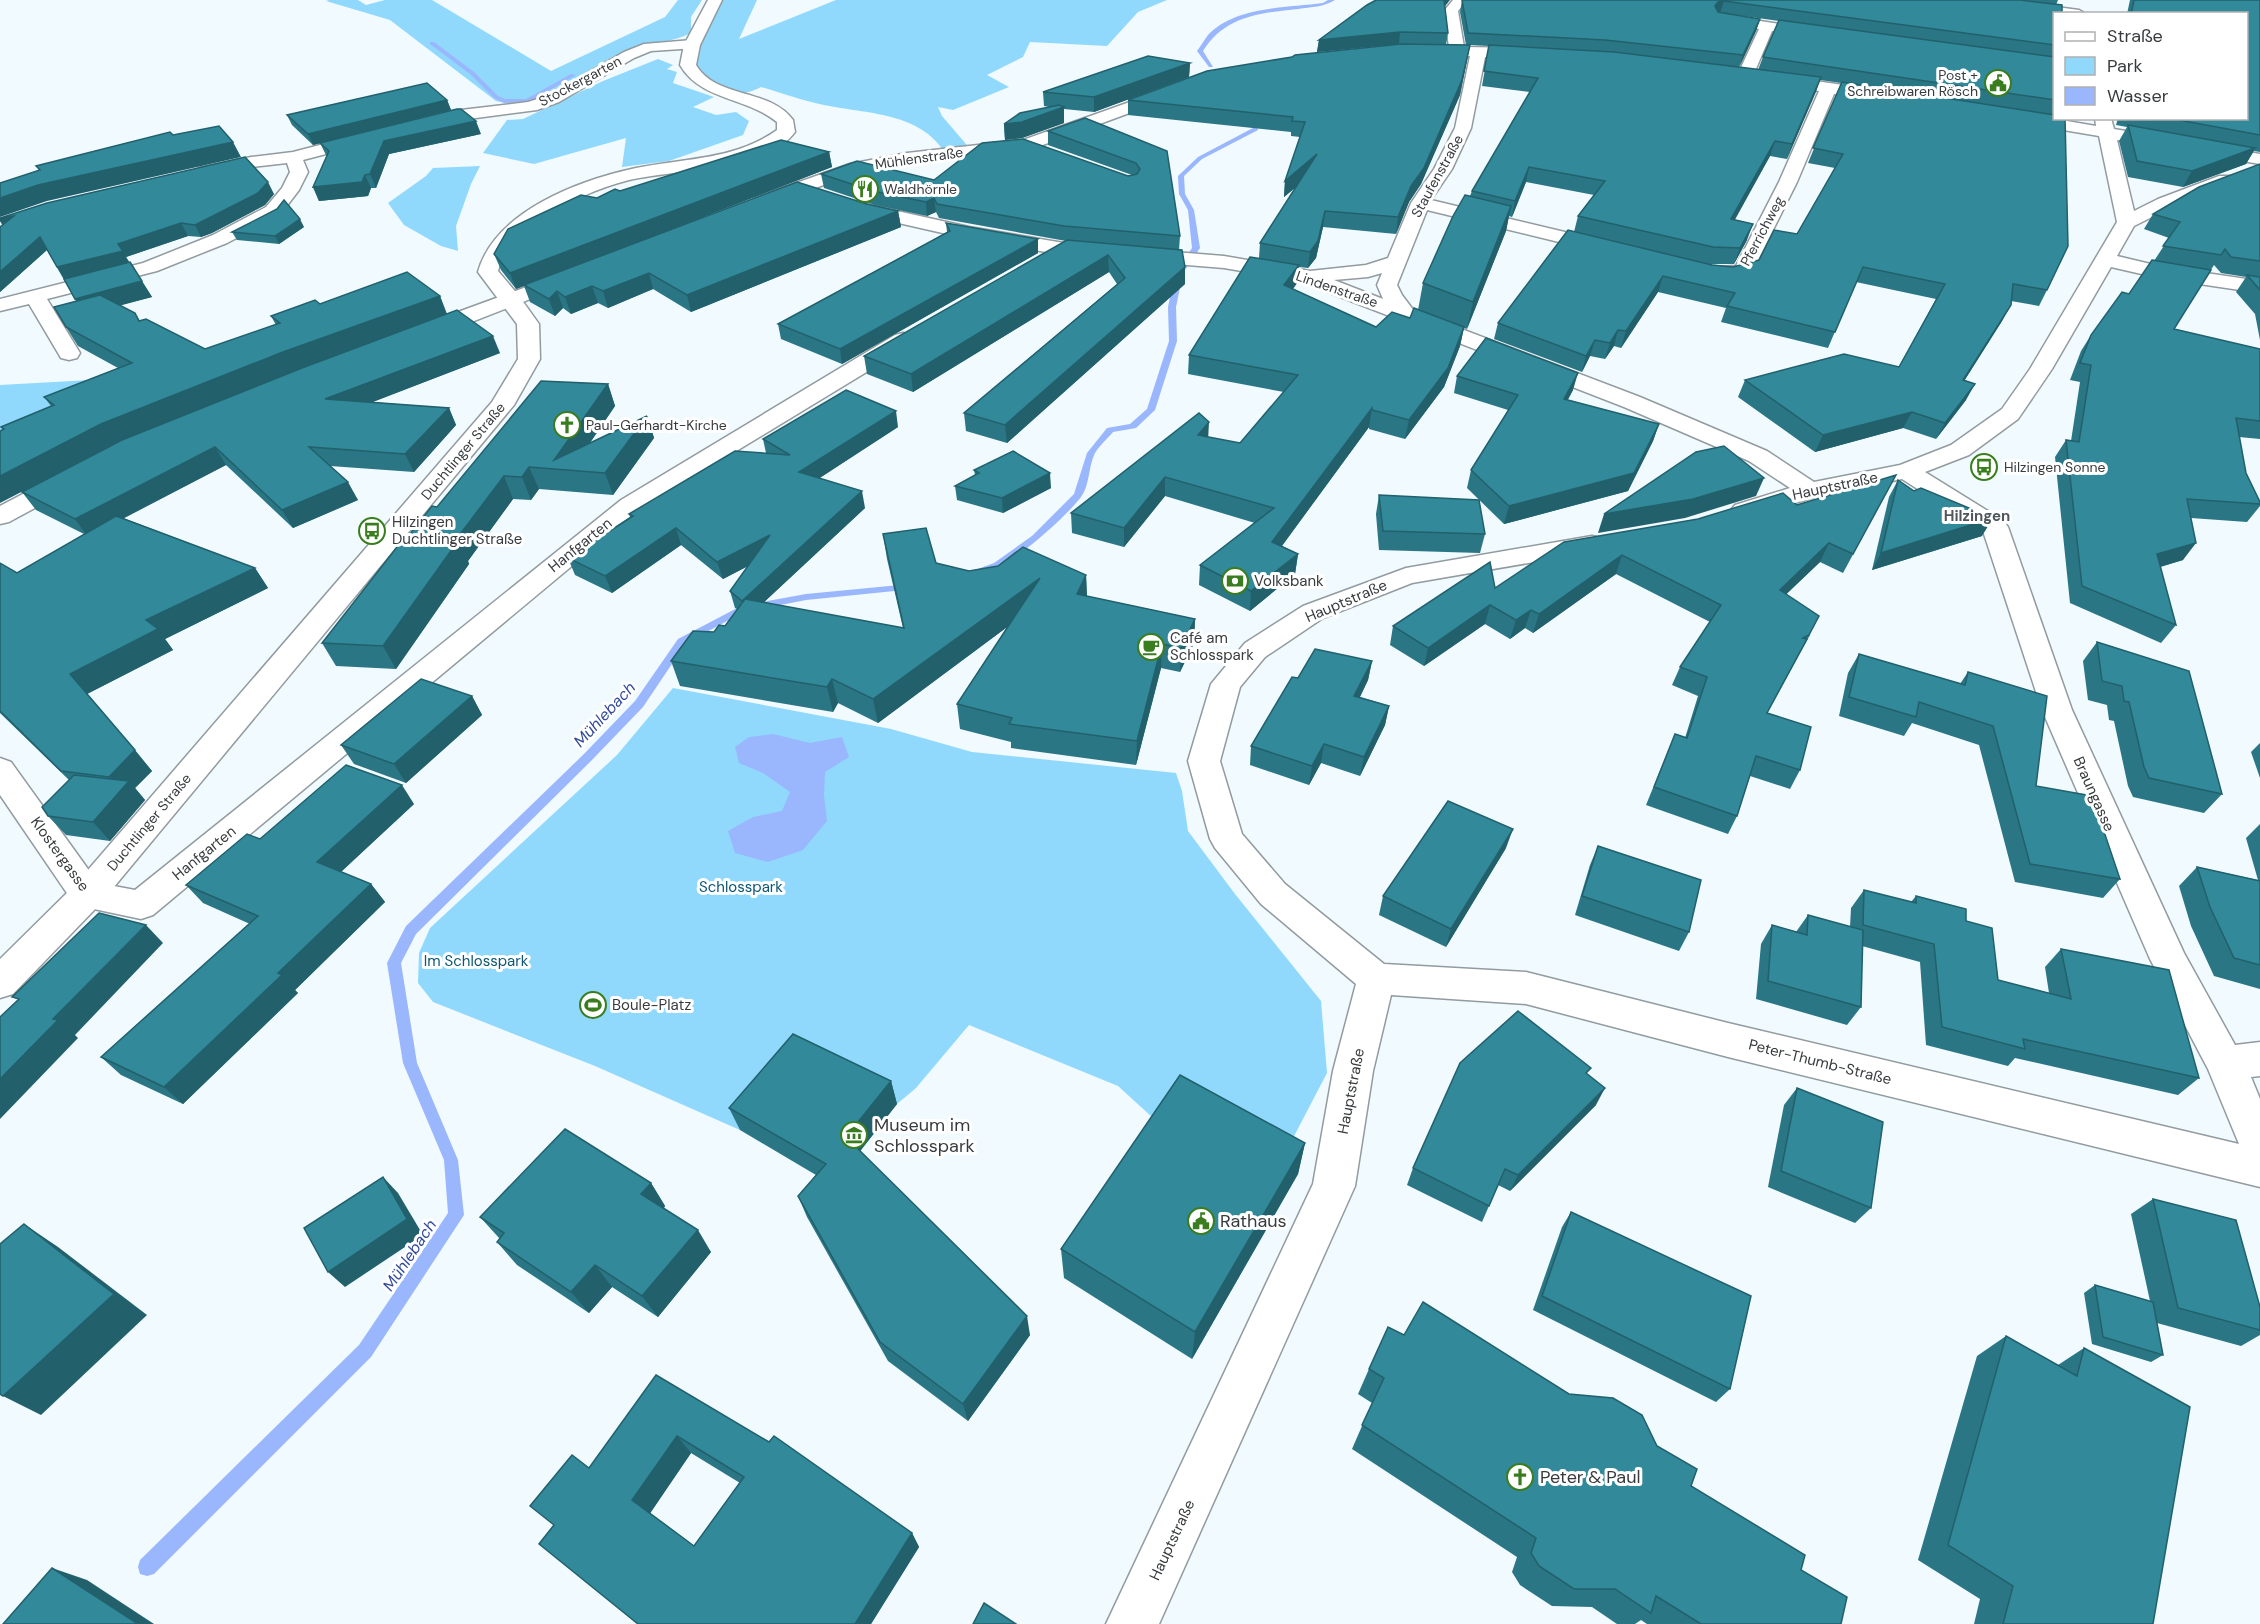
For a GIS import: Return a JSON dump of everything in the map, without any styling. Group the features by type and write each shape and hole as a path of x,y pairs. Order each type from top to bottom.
{"street":[{"path":"692,45 715,0"},
{"path":"1457,51 1451,11 1460,0"},
{"path":"1973,0 2064,12"},
{"path":"1720,19 1834,36"},
{"path":"1767,27 1739,75 1903,99"},
{"name":"Stockergarten","path":"405,128 461,115 531,106 553,99 629,55 649,47 692,45"},
{"name":"Duchtlinger Straße","path":"0,982 87,895 502,405 529,359 528,324 512,300 488,272 496,248 517,227 573,195 635,173 751,153 774,143 786,132 785,120 770,108 708,86 694,75 688,65 692,45"},
{"path":"1411,51 1554,54"},
{"name":"Staufenstraße","path":"1405,313 1392,297 1387,285 1420,203 1443,169 1463,128 1479,51"},
{"name":"Mühlenstraße","path":"742,209 850,168 907,158 1026,145 1189,85"},
{"name":"Pferrichweg","path":"1684,267 1728,274 1744,270 1788,182 1829,87"},
{"path":"2004,115 2053,120"},
{"path":"2054,120 2104,125 2260,159"},
{"path":"2104,125 2127,222 2165,203 2260,167"},
{"path":"183,177 251,162 293,157 383,134"},
{"name":"Mühlenstraße","path":"1026,145 1048,153"},
{"path":"0,305 150,267 220,239 273,210 290,190 299,172 293,157"},
{"name":"Lindenstraße","path":"797,188 870,212 969,233 1064,249 1224,262 1304,276 1632,402 1758,456 1810,490"},
{"path":"1420,203 1627,253"},
{"name":"Hauptstraße","path":"1720,517 1810,490 1906,471 1960,450 2010,414 2041,369 2087,288 2107,260 2127,222"},
{"path":"1033,266 1064,249"},
{"path":"2107,260 2159,272 2260,287"},
{"path":"1304,276 1368,271 1396,262"},
{"path":"401,341 578,274"},
{"path":"34,296 69,353"},
{"name":"Hanfgarten","path":"141,905 630,505 920,330"},
{"path":"0,516 94,467"},
{"name":"Braungasse","path":"1906,471 1995,527 2057,710 2168,958 2243,1061 2260,1146"},
{"name":"Hauptstraße","path":"1132,1624 1334,1186 1353,1071 1376,979 1273,894 1227,839 1204,761 1226,684 1255,650 1313,612 1406,576 1622,539"},
{"name":"Klostergasse","path":"0,770 87,895 141,905"},
{"name":"Peter-Thumb-Straße","path":"1376,979 1526,988 1728,1040 2260,1168"}],"green space":[{"path":"358,0 366,5 385,0 432,0 551,71 665,17 678,0 702,0 691,17 691,33 676,39 628,50 543,97 514,104 496,101 390,20 326,1"},
{"path":"715,0 757,0 739,39 836,0 1167,0 1138,12 1107,46 1030,42 1023,57 987,75 1009,87 953,110 938,107 942,116 972,151 945,153 922,129 891,117 816,103 761,87 742,93 726,92 694,75 692,45"},
{"path":"658,59 673,65 667,69 677,72 673,83 714,97 693,107 716,115 736,112 749,121 743,135 669,161 622,167 626,138 534,164 483,153 507,120 523,119 603,81"},
{"path":"480,166 456,226 458,251 441,246 404,225 388,203 426,176 433,168"},
{"path":"108,379 0,432 0,385"},
{"name":"Schlosspark","path":"673,688 891,729 972,752 1176,773 1182,791 1188,831 1235,894 1321,1001 1327,1073 1280,1163 1164,1128 1118,1086 969,1025 916,1088 897,1104 801,1058 740,1130 595,1066 433,1002 418,983 419,953 430,928 617,755"}],"water":[{"path":"773,734 810,743 842,737 849,757 825,772 824,795 827,821 803,850 768,862 735,853 728,831 753,817 782,811 790,792 763,773 739,763 735,747 749,737"}],"building":[{"path":"1376,0 1444,0 1448,33 1400,32 1319,40"},
{"path":"1462,0 2020,0 2062,5 2062,12 2053,12 2053,45 1724,1 1718,2 1715,6 1718,12 1760,19 1743,55 1605,40 1468,33"},
{"path":"2134,0 2260,0 2260,135 2179,120 2248,120 2248,12 2131,12"},
{"path":"1779,20 2053,57 2053,100 1763,57"},
{"path":"1401,44 1470,45 1462,80 1424,168 1411,186 1398,217 1325,211 1318,241 1310,252 1260,243 1317,154 1285,181 1305,122 1292,121 1293,117 1128,100 1207,71 1295,55"},
{"path":"1489,45 1614,52 1821,77 1792,144 1775,141 1731,219 1753,224 1740,248 1713,247 1578,216 1605,181 1529,167 1515,201 1472,191 1538,78 1484,71"},
{"path":"1148,56 1190,63 1094,97 1043,92"},
{"path":"1842,82 2053,115 2053,120 2065,120 2068,246 2047,290 2013,284 2011,305 1963,380 1975,384 1945,423 1912,412 1823,435 1745,380 1844,354 1899,367 1945,284 1863,267 1835,332 1727,306 1735,293 1663,276 1626,331 1618,330 1610,343 1595,340 1586,356 1498,323 1568,230 1712,265 1733,267 1759,260 1774,230 1797,234 1843,154 1813,148"},
{"path":"427,83 447,100 308,134 287,115"},
{"path":"1059,105 1064,107 1022,122 1004,124 1020,113"},
{"path":"461,109 476,121 384,141 370,174 365,175 362,182 313,187 329,151 320,143"},
{"path":"1085,118 1167,151 1180,236 1064,226 937,204 934,198 926,202 873,191 821,174 857,161 934,180 982,143 1023,139 1128,176 1137,174 1140,169 1136,163 1048,131"},
{"path":"2128,125 2255,148 2192,171 2137,161"},
{"path":"219,126 233,142 38,185 0,198 0,183 40,170 36,166 170,132 173,135"},
{"path":"781,140 829,152 510,273 494,254 508,229 581,195 597,198 615,189 620,191"},
{"path":"245,157 268,182 258,193 195,225 181,223 118,244 123,251 57,267 40,237 0,272 0,227 14,216 0,218 47,203"},
{"path":"2260,164 2260,261 2231,257 2225,249 2221,255 2163,246 2180,222 2153,214 2199,187"},
{"path":"797,182 867,204 898,211 687,295 649,273 603,291 592,286 565,297 557,291 549,299 524,285"},
{"path":"1465,195 1511,206 1473,302 1423,283"},
{"path":"284,200 300,219 275,236 232,232 277,209"},
{"path":"946,223 1038,239 840,349 778,324 950,231"},
{"path":"1067,240 1182,250 1185,267 1005,425 964,413 1125,278 1108,255 911,374 864,356"},
{"path":"1250,257 1299,265 1284,285 1376,327 1392,312 1410,318 1414,308 1464,327 1448,368 1409,420 1372,410 1372,408 1272,542 1298,554 1251,591 1200,565 1274,508 1165,477 1124,528 1071,513 1199,413 1209,422 1198,435 1240,443 1298,375 1189,355"},
{"path":"2152,260 2211,270 2174,329 2260,349 2260,421 2236,418 2246,473 2260,504 2187,499 2196,543 2157,554 2176,625 2082,586 2066,440 2079,442 2091,365 2080,363 2091,335 2122,292 2129,294"},
{"path":"130,262 142,281 75,299 64,279"},
{"path":"407,272 440,296 283,352 101,424 0,476 0,431 4,429 1,427 54,405 44,397 132,363 66,327 54,307 100,295 135,313 139,321 146,319 205,349 280,323 271,316 315,300 320,304"},
{"path":"2247,275 2260,277 2260,290"},
{"path":"457,310 493,336 325,399 449,408 405,454 309,447 348,482 282,510 215,447 75,519 22,492 122,440 302,368"},
{"path":"1486,338 1578,373 1564,399 1659,424 1634,473 1509,506 1471,470 1518,395 1457,376"},
{"path":"541,381 608,384 554,460 647,416 605,473 529,467 522,477 504,476 455,541 458,541 383,646 322,643 404,538 407,538 432,506 437,507"},
{"path":"846,390 896,411 799,472 862,491 742,601 730,591 770,535 717,562 676,528 605,576 568,558 633,516 629,514 735,451 790,455 763,439"},
{"path":"1724,446 1764,478 1693,499 1604,514 1696,452"},
{"path":"1013,451 1050,473 1002,498 955,486 979,473 974,470"},
{"path":"1896,475 1853,554 1829,543 1780,590 1819,616 1809,635 1803,638 1807,639 1767,713 1811,727 1800,770 1756,756 1737,816 1654,787 1675,734 1687,738 1707,677 1680,667 1721,605 1622,555 1539,614 1531,610 1516,620 1490,605 1428,648 1393,626 1490,562 1495,588 1564,542 1698,519 1783,493 1797,505"},
{"path":"1898,480 1914,491 1921,488 1993,518 1881,553"},
{"path":"1379,495 1479,500 1485,534 1383,531"},
{"path":"116,516 255,568 146,620 158,629 70,674 135,750 109,777 61,771 0,711 0,563 17,573"},
{"path":"926,528 936,563 969,571 998,566 1023,547 1086,575 1077,594 1195,619 1181,648 1162,644 1137,741 1009,724 1012,718 957,704 1040,578 873,699 832,679 827,687 671,661 693,631 714,632 719,625 725,626 745,599 904,628 883,534"},
{"path":"2097,642 2189,671 2222,794 2149,778 2144,767 2129,702 2124,701 2122,686 2102,681"},
{"path":"1315,649 1372,661 1354,696 1389,706 1364,757 1324,744 1312,766 1251,746 1292,677 1298,678"},
{"path":"1859,654 1965,685 1968,672 2047,696 2036,786 2092,796 2120,879 2030,864 1993,726 1919,702 1916,717 1849,697"},
{"path":"421,679 472,696 394,764 341,745"},
{"path":"346,765 402,785 317,862 371,884 278,973 282,975 164,1087 101,1057 258,916 186,885 247,834 260,839"},
{"path":"74,775 129,781 93,822 48,816 42,807"},
{"path":"1448,801 1513,829 1451,929 1383,896"},
{"path":"1598,846 1701,880 1689,932 1582,896"},
{"path":"2197,867 2260,881 2260,965 2234,958 2210,907"},
{"path":"1864,890 1916,903 1916,896 1966,909 1966,921 1992,928 1998,980 2071,999 2061,949 2169,970 2199,1078 2023,1039 2025,1049 1942,1027 1934,944 1863,925"},
{"path":"99,913 146,925 53,1019 58,1020 0,1079 0,1017 19,999 12,997"},
{"path":"1808,915 1863,930 1861,1007 1768,981 1772,925 1807,935"},
{"path":"1518,1011 1591,1068 1586,1073 1605,1088 1518,1175 1505,1169 1489,1206 1413,1168 1460,1063"},
{"path":"793,1034 891,1081 846,1137 1027,1316 963,1404 880,1342 798,1196 826,1164 729,1108"},
{"path":"1180,1075 1305,1143 1195,1332 1061,1249"},
{"path":"1797,1088 1883,1122 1871,1208 1781,1171"},
{"path":"565,1129 651,1183 641,1194 698,1230 642,1296 595,1265 571,1292 497,1242 504,1233 480,1217"},
{"path":"383,1177 407,1219 328,1272 304,1228"},
{"path":"2153,1199 2236,1220 2260,1307 2260,1330 2178,1308"},
{"path":"1571,1212 1751,1296 1730,1389 1542,1296"},
{"path":"24,1224 114,1294 3,1396 0,1394 0,1244"},
{"path":"2095,1285 2153,1302 2163,1355 2103,1337"},
{"name":"Peter & Paul","path":"1423,1302 1569,1394 1613,1398 1642,1415 1657,1446 1697,1469 1691,1486 1805,1555 1801,1570 1847,1597 1841,1624 1701,1624 1656,1596 1651,1613 1615,1589 1574,1589 1539,1566 1531,1553 1536,1538 1362,1425 1384,1378 1369,1369 1388,1327 1404,1335"},
{"path":"2006,1336 2077,1376 2084,1348 2190,1407 2153,1624 2003,1624 2013,1586 1948,1545"},
{"path":"656,1375 769,1442 774,1436 912,1533 855,1624 638,1624 539,1544 554,1525 530,1506 572,1455 589,1468","holes":["677,1436 744,1477 694,1546 632,1500"]},
{"path":"52,1568 138,1624 3,1624"},
{"path":"984,1603 1016,1624 973,1624"}],"waterway":[{"name":"Mühlebach","path":"1211,66 1200,51 1209,37 1221,26 1253,14 1324,4 1332,0"},
{"path":"432,43 472,73 496,97 504,101 527,101 573,75"},
{"name":"Mühlebach","path":"979,572 997,565 1035,538 1078,495 1091,453 1110,430 1133,426 1151,410 1173,341 1172,307 1179,273 1196,248 1191,210 1182,194 1181,176 1200,158 1256,129 1251,112"},
{"name":"Mühlebach","path":"147,1567 365,1351 456,1215 451,1160 410,1063 394,963 411,930 639,704 682,641 741,609 806,597 910,587"}],"place":[{"name":"Post + Schreibwaren Rösch","path":"1998,83"},
{"name":"Waldhörnle","path":"865,189"},
{"name":"Paul-Gerhardt-Kirche","path":"567,425"},
{"name":"Hilzingen Sonne","path":"1984,467"},
{"name":"Hilzingen Duchtlinger Straße","path":"372,531"},
{"name":"Volksbank","path":"1235,581"},
{"name":"Café am Schlosspark","path":"1151,647"},
{"name":"Boule-Platz","path":"593,1005"},
{"name":"Museum im Schlosspark","path":"854,1135"},
{"name":"Rathaus","path":"1201,1221"},
{"name":"Peter & Paul","path":"1520,1477"}],"district":[{"name":"Hilzingen","path":"1977,516"}],"park label":[{"name":"Im Schlosspark","path":"476,961"}]}
